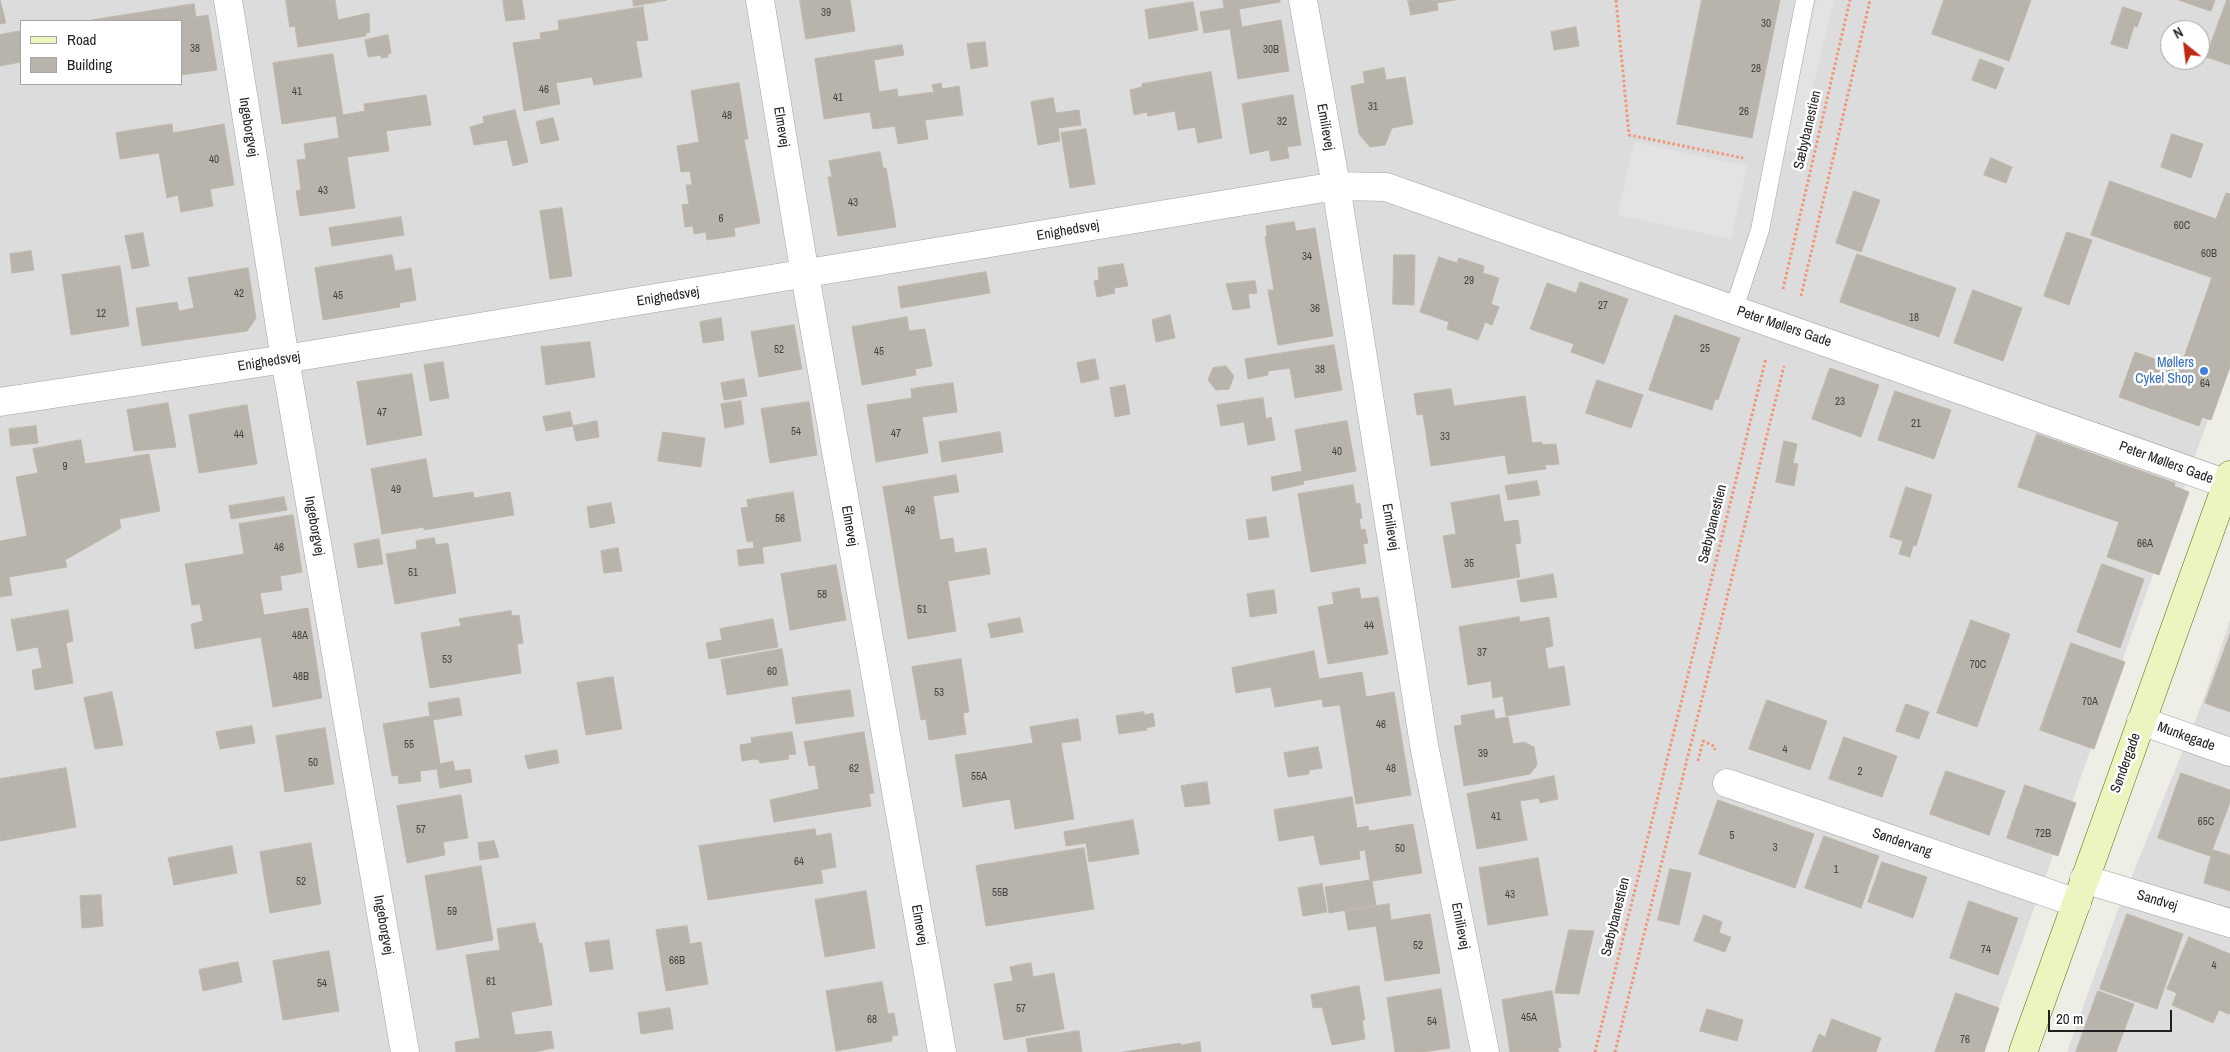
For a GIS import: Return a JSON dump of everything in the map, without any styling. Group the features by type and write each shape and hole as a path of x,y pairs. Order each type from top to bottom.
{"street":[{"name":"Ingeborgvej","path":"228,0 284,359 406,1052"},
{"name":"Elmevej","path":"760,0 805,275 942,1052"},
{"name":"Emilievej","path":"1303,0 1336,186 1424,745 1486,1052"},
{"name":"Enighedsvej","path":"0,402 284,359 805,275 1336,186"},
{"name":"Peter Møllers Gade","path":"1336,186 1386,187 2229,481"},
{"name":"Søndergade","path":"2023,1052 2229,481"},
{"name":"Munkegade","path":"2141,721 2230,752"},
{"name":"Søndervang","path":"1727,783 2081,891"},
{"name":"Sandvej","path":"2081,891 2230,923"}],"lane":[{"path":"1734,309 1760,230 1805,0"}],"path":[{"path":"1616,0 1629,135 1773,164"},
{"name":"Sæbybanestien","path":"1595,1052 1784,327 1850,0"},
{"path":"1615,1052 1784,327 1870,0"}],"shaded area":[{"path":"0,0 2230,0 2230,358 1983,1052 0,1052"},
{"path":"1817,0 1834,0 1797,153 1782,149"},
{"path":"1634,142 1747,166 1731,239 1618,215"},
{"path":"2230,620 2230,1052 2067,1052 2116,915 2201,706"}],"building":[{"path":"0,0 6,23 0,24"},
{"path":"286,0 335,0 338,20 369,13 370,32 366,33 366,36 298,47 295,26 290,27"},
{"path":"503,0 522,0 525,19 506,21"},
{"path":"633,0 667,0 634,6"},
{"path":"800,0 850,0 855,31 806,39"},
{"path":"1223,0 1280,0 1280,2 1239,9 1242,27 1281,20 1289,71 1238,79 1230,29 1204,33 1200,12 1224,8"},
{"path":"1408,0 1455,0 1437,3 1438,10 1411,15"},
{"path":"1702,0 1780,0 1752,138 1677,124"},
{"path":"1944,0 2031,0 2009,61 1932,34"},
{"path":"2179,0 2215,0 2211,11"},
{"path":"2227,0 2230,0 2230,65 2210,58 2210,46"},
{"path":"1193,2 1198,30 1149,39 1145,10"},
{"path":"194,4 196,17 208,15 217,70 182,75 182,20 92,20"},
{"path":"643,7 648,40 636,41 642,77 594,85 592,77 556,83 560,104 524,111 513,43 541,39 540,33 559,30 558,21"},
{"path":"2123,7 2142,13 2137,27 2134,26 2127,49 2111,44"},
{"path":"1576,27 1579,46 1554,50 1551,32"},
{"path":"20,31 20,62 0,66 0,35"},
{"path":"388,35 391,53 388,54 388,57 381,58 381,55 368,57 365,40"},
{"path":"985,42 988,66 971,69 967,44"},
{"path":"902,45 904,55 874,60 879,92 897,89 898,97 934,92 932,85 941,83 942,89 959,86 963,115 925,120 928,139 898,144 895,126 873,129 870,112 824,119 815,59"},
{"path":"333,54 343,115 365,111 364,104 426,95 431,125 386,131 389,151 347,157 355,208 300,216 296,191 301,190 297,160 306,159 304,144 339,138 336,116 282,124 273,63"},
{"path":"1980,59 2004,68 1996,89 1972,80"},
{"path":"1384,68 1386,80 1405,77 1413,124 1392,128 1385,145 1370,147 1359,134 1351,86 1365,83 1363,72"},
{"path":"1211,72 1222,138 1198,143 1195,127 1178,130 1175,111 1148,116 1147,112 1134,115 1130,90 1142,87 1142,84"},
{"path":"739,83 748,139 744,139 760,223 734,228 735,236 707,240 706,232 694,234 693,226 685,227 682,205 689,204 686,185 692,185 690,171 681,172 677,146 699,142 691,91"},
{"path":"1293,95 1301,145 1287,147 1289,158 1271,161 1269,150 1250,154 1242,104"},
{"path":"1053,98 1056,113 1079,110 1081,125 1058,128 1060,141 1038,145 1031,102"},
{"path":"515,110 528,162 513,166 507,140 474,145 470,127 484,123 483,117"},
{"path":"553,118 559,140 541,144 536,122"},
{"path":"172,124 173,133 224,124 234,185 210,189 213,206 181,212 178,195 167,198 159,153 120,159 116,133"},
{"path":"1086,129 1095,184 1070,188 1061,133"},
{"path":"2172,134 2203,144 2191,178 2161,167"},
{"path":"880,152 883,168 886,168 896,227 838,236 828,177 832,177 829,161"},
{"path":"1991,158 2012,167 2006,183 1984,175"},
{"path":"2110,181 2216,219 2226,193 2230,194 2230,284 2091,235"},
{"path":"1854,191 1880,200 1861,252 1836,243"},
{"path":"562,208 572,276 550,279 540,211"},
{"path":"401,217 404,235 332,246 329,228"},
{"path":"1294,222 1296,231 1315,228 1333,336 1278,345 1268,290 1274,290 1265,237 1267,236 1266,226"},
{"path":"2067,232 2092,240 2069,305 2044,296"},
{"path":"143,233 149,266 132,269 125,236"},
{"path":"31,251 34,270 12,273 10,254"},
{"path":"1857,254 1956,288 1939,337 1840,302"},
{"path":"392,255 395,271 411,268 416,300 399,303 400,307 323,320 315,268"},
{"path":"1394,255 1415,255 1414,305 1393,304"},
{"path":"1439,257 1457,263 1459,258 1484,266 1483,273 1499,278 1491,304 1499,307 1492,325 1485,322 1478,340 1447,329 1449,322 1420,312"},
{"path":"1123,264 1128,286 1114,288 1115,293 1097,297 1094,281 1099,280 1098,268"},
{"path":"120,266 129,326 71,335 62,275"},
{"path":"248,268 256,318 247,331 142,346 136,308 177,302 179,311 194,308 188,278"},
{"path":"986,272 990,293 901,308 898,287"},
{"path":"2212,278 2230,284 2230,367 2211,420 2202,417 2199,426 2119,397 2135,352 2180,368"},
{"path":"1255,281 1257,293 1248,294 1250,308 1233,310 1226,284"},
{"path":"1580,282 1628,299 1604,364 1571,352 1574,344 1530,329 1547,283 1576,293"},
{"path":"1973,290 2022,308 2003,361 1954,343"},
{"path":"1170,315 1175,338 1156,342 1152,320"},
{"path":"1675,315 1740,338 1718,400 1715,399 1712,410 1649,390"},
{"path":"907,317 909,331 925,329 932,366 915,369 916,375 862,385 852,327"},
{"path":"721,318 724,340 703,343 700,322"},
{"path":"794,325 802,369 759,377 751,332"},
{"path":"590,342 595,377 546,385 541,347"},
{"path":"1334,345 1342,390 1295,398 1290,368 1268,371 1268,375 1248,379 1245,359"},
{"path":"1095,359 1099,379 1081,383 1077,363"},
{"path":"443,362 449,398 430,401 424,365"},
{"path":"1226,366 1234,376 1229,389 1216,390 1208,380 1213,368"},
{"path":"1830,368 1879,385 1861,437 1812,419"},
{"path":"412,374 422,435 367,445 357,382"},
{"path":"744,379 747,396 724,400 721,383"},
{"path":"1597,380 1643,395 1631,428 1586,413"},
{"path":"953,383 957,412 922,417 928,453 876,462 867,405 912,398 911,389"},
{"path":"1125,385 1130,414 1115,417 1110,388"},
{"path":"1451,389 1454,406 1525,396 1532,443 1542,442 1542,445 1556,444 1559,464 1545,465 1546,469 1508,474 1505,455 1431,466 1423,414 1417,415 1414,394"},
{"path":"1895,391 1951,410 1934,459 1878,440"},
{"path":"1263,398 1266,419 1271,417 1275,440 1248,445 1244,422 1221,426 1217,405"},
{"path":"741,401 744,424 725,428 721,404"},
{"path":"809,402 817,455 770,463 761,409"},
{"path":"168,403 176,447 134,451 127,410"},
{"path":"247,405 257,464 199,473 189,415"},
{"path":"570,412 573,426 546,431 543,417"},
{"path":"597,421 599,437 576,441 573,426"},
{"path":"1347,421 1356,471 1303,481 1304,484 1273,491 1271,477 1302,471 1295,430"},
{"path":"36,426 38,443 11,446 9,429"},
{"path":"663,432 705,438 701,467 658,461"},
{"path":"1000,432 1003,452 942,462 939,442"},
{"path":"2037,434 2175,483 2174,486 2189,492 2159,575 2107,557 2119,522 2018,487"},
{"path":"81,440 85,464 149,454 160,511 119,519 121,528 65,560 67,567 9,577 12,595 0,597 0,541 27,536 16,477 38,473 33,449"},
{"path":"1784,441 1797,444 1793,463 1798,464 1794,486 1776,482"},
{"path":"426,459 433,498 473,492 474,498 510,492 514,515 424,530 424,527 382,534 371,469"},
{"path":"956,475 959,492 933,496 940,540 953,538 955,553 986,548 990,574 948,581 956,631 908,639 883,487"},
{"path":"1537,481 1540,495 1508,500 1505,486"},
{"path":"1353,485 1356,504 1360,503 1362,518 1359,519 1361,530 1365,529 1368,543 1363,544 1366,563 1311,572 1298,494"},
{"path":"1906,487 1932,495 1916,546 1913,545 1910,557 1899,554 1903,541 1890,537"},
{"path":"793,492 801,541 762,547 764,563 739,566 737,550 754,548 753,541 747,542 741,508 748,507 747,500"},
{"path":"1499,495 1504,522 1518,520 1521,543 1515,544 1520,577 1452,588 1443,536 1456,534 1451,503"},
{"path":"284,497 287,510 231,519 229,506"},
{"path":"611,503 615,523 590,528 587,507"},
{"path":"293,515 302,572 280,576 282,590 260,593 264,615 308,608 322,698 273,707 261,637 195,649 191,624 203,621 200,604 192,605 185,564 244,554 239,524"},
{"path":"1266,517 1269,537 1249,540 1246,520"},
{"path":"434,538 436,545 448,543 456,593 395,604 386,554 417,549 416,541"},
{"path":"379,539 383,564 358,568 354,544"},
{"path":"618,548 622,571 604,573 601,551"},
{"path":"2102,564 2144,579 2120,648 2077,632"},
{"path":"836,565 846,620 790,630 781,574"},
{"path":"1553,574 1557,597 1521,602 1517,581"},
{"path":"1359,588 1361,599 1378,597 1388,654 1328,664 1318,607 1334,604 1332,593"},
{"path":"1274,590 1277,613 1250,617 1247,594"},
{"path":"68,610 73,641 66,643 73,683 35,690 32,670 42,668 38,647 17,651 11,620"},
{"path":"511,611 512,616 519,615 523,643 517,644 521,673 430,688 421,633 461,626 459,619"},
{"path":"1519,617 1520,622 1549,617 1553,646 1545,648 1548,669 1564,666 1570,705 1506,716 1503,696 1493,698 1491,681 1468,685 1459,627"},
{"path":"1020,618 1023,632 991,638 988,624"},
{"path":"773,619 778,647 709,659 706,643 722,640 720,629"},
{"path":"1971,620 2010,634 1977,727 1937,713"},
{"path":"2230,634 2230,712 2205,703"},
{"path":"2071,643 2125,662 2094,749 2040,730"},
{"path":"782,649 788,685 727,695 721,660"},
{"path":"1314,651 1319,679 1362,672 1366,697 1394,692 1411,795 1356,804 1340,705 1323,707 1322,699 1275,707 1271,687 1236,693 1232,668"},
{"path":"961,659 969,712 963,713 966,734 929,740 926,719 921,720 912,667"},
{"path":"613,677 622,729 586,735 577,683"},
{"path":"850,690 854,716 796,724 792,698"},
{"path":"112,692 123,745 95,749 84,698"},
{"path":"459,698 462,715 433,720 440,764 453,761 455,771 470,769 472,782 440,788 437,769 420,771 421,781 399,784 398,775 392,776 383,724 430,716 428,703"},
{"path":"1767,700 1827,721 1810,770 1749,749"},
{"path":"1906,704 1929,712 1919,739 1896,731"},
{"path":"1494,710 1495,719 1508,717 1513,744 1524,742 1534,747 1537,765 1530,774 1464,786 1454,726 1462,725 1461,716"},
{"path":"1144,712 1144,715 1153,713 1155,726 1146,728 1147,730 1119,734 1116,716"},
{"path":"1078,719 1081,740 1061,743 1074,819 1015,829 1010,799 963,807 955,755 1033,743 1030,727"},
{"path":"252,726 255,743 220,749 216,732"},
{"path":"325,728 334,784 285,792 276,736"},
{"path":"792,732 796,754 788,755 789,759 760,763 759,760 754,759 742,761 740,745 752,743 751,738"},
{"path":"864,732 874,793 869,794 871,806 774,822 770,800 819,789 815,765 809,766 804,742"},
{"path":"1844,737 1897,756 1882,797 1829,779"},
{"path":"1318,747 1322,768 1309,770 1309,774 1288,777 1284,753"},
{"path":"557,750 559,763 528,769 525,756"},
{"path":"66,768 76,827 0,841 0,779"},
{"path":"1946,771 2005,791 1989,835 1930,814"},
{"path":"2181,773 2230,790 2230,802 2210,856 2158,838"},
{"path":"1554,776 1558,799 1540,803 1539,798 1520,801 1527,840 1477,849 1467,794"},
{"path":"1207,782 1210,804 1185,807 1181,786"},
{"path":"2025,785 2076,803 2058,856 2007,838"},
{"path":"461,795 468,838 443,842 445,855 407,863 397,806"},
{"path":"1352,797 1357,828 1368,826 1369,831 1413,824 1422,873 1372,881 1376,905 1329,913 1325,887 1370,880 1365,850 1359,851 1360,859 1320,865 1314,835 1279,841 1274,810"},
{"path":"1718,800 1814,834 1795,888 1699,854"},
{"path":"1133,820 1139,854 1089,862 1086,843 1066,846 1064,832"},
{"path":"815,829 816,836 831,833 836,867 821,870 823,883 708,900 699,846"},
{"path":"1824,836 1879,856 1861,908 1805,888"},
{"path":"494,841 499,857 480,860 478,843"},
{"path":"311,843 321,904 270,913 260,852"},
{"path":"232,846 237,873 174,885 168,858"},
{"path":"1084,848 1094,909 986,926 976,866"},
{"path":"2213,850 2230,855 2230,891 2204,883"},
{"path":"1538,858 1548,915 1488,925 1479,868"},
{"path":"1882,862 1927,877 1913,918 1868,902"},
{"path":"481,866 493,940 437,950 425,876"},
{"path":"1670,869 1691,873 1679,925 1658,920"},
{"path":"1322,884 1327,912 1303,916 1298,888"},
{"path":"866,891 875,948 825,957 815,900"},
{"path":"101,895 103,926 82,928 80,896"},
{"path":"1969,901 2018,918 1998,975 1950,958"},
{"path":"1389,904 1391,920 1430,914 1440,973 1385,981 1376,926 1348,930 1345,911"},
{"path":"2127,914 2183,934 2157,1009 2100,989"},
{"path":"1704,915 1722,922 1719,933 1731,937 1725,952 1694,941"},
{"path":"535,923 539,943 542,943 552,1005 511,1012 515,1035 551,1031 554,1048 534,1052 456,1052 455,1042 480,1038 466,955 500,950 497,929"},
{"path":"687,926 690,944 701,942 708,984 666,991 656,930"},
{"path":"1569,930 1594,931 1579,994 1555,993"},
{"path":"2189,937 2230,954 2230,1011 2229,1014 2219,1010 2213,1023 2172,1005 2177,993 2167,989"},
{"path":"609,940 613,969 590,972 585,943"},
{"path":"329,951 339,1011 283,1020 273,961"},
{"path":"238,962 242,982 203,991 199,970"},
{"path":"1031,963 1033,977 1054,973 1064,1029 1004,1040 994,984 1013,981 1010,967"},
{"path":"882,982 888,1014 894,1013 898,1035 892,1036 892,1041 836,1051 826,991"},
{"path":"1359,986 1365,1020 1362,1020 1365,1039 1332,1045 1322,1007 1313,1008 1311,995"},
{"path":"1441,989 1450,1048 1423,1052 1395,1052 1387,998"},
{"path":"1552,991 1561,1047 1558,1048 1559,1052 1510,1052 1502,1000"},
{"path":"2098,991 2134,1004 2116,1052 2076,1052"},
{"path":"1956,993 1999,1008 1984,1052 1935,1052"},
{"path":"670,1008 673,1029 641,1034 638,1013"},
{"path":"1707,1009 1743,1020 1737,1041 1700,1031"},
{"path":"1832,1019 1881,1038 1876,1052 1812,1052 1819,1034 1825,1037"},
{"path":"1079,1031 1082,1052 1028,1052 1026,1039"},
{"path":"1200,1042 1201,1052 1123,1052 1180,1043 1181,1045"}],"place":[{"name":"Møllers Cykel Shop","path":"2204,371"}]}
